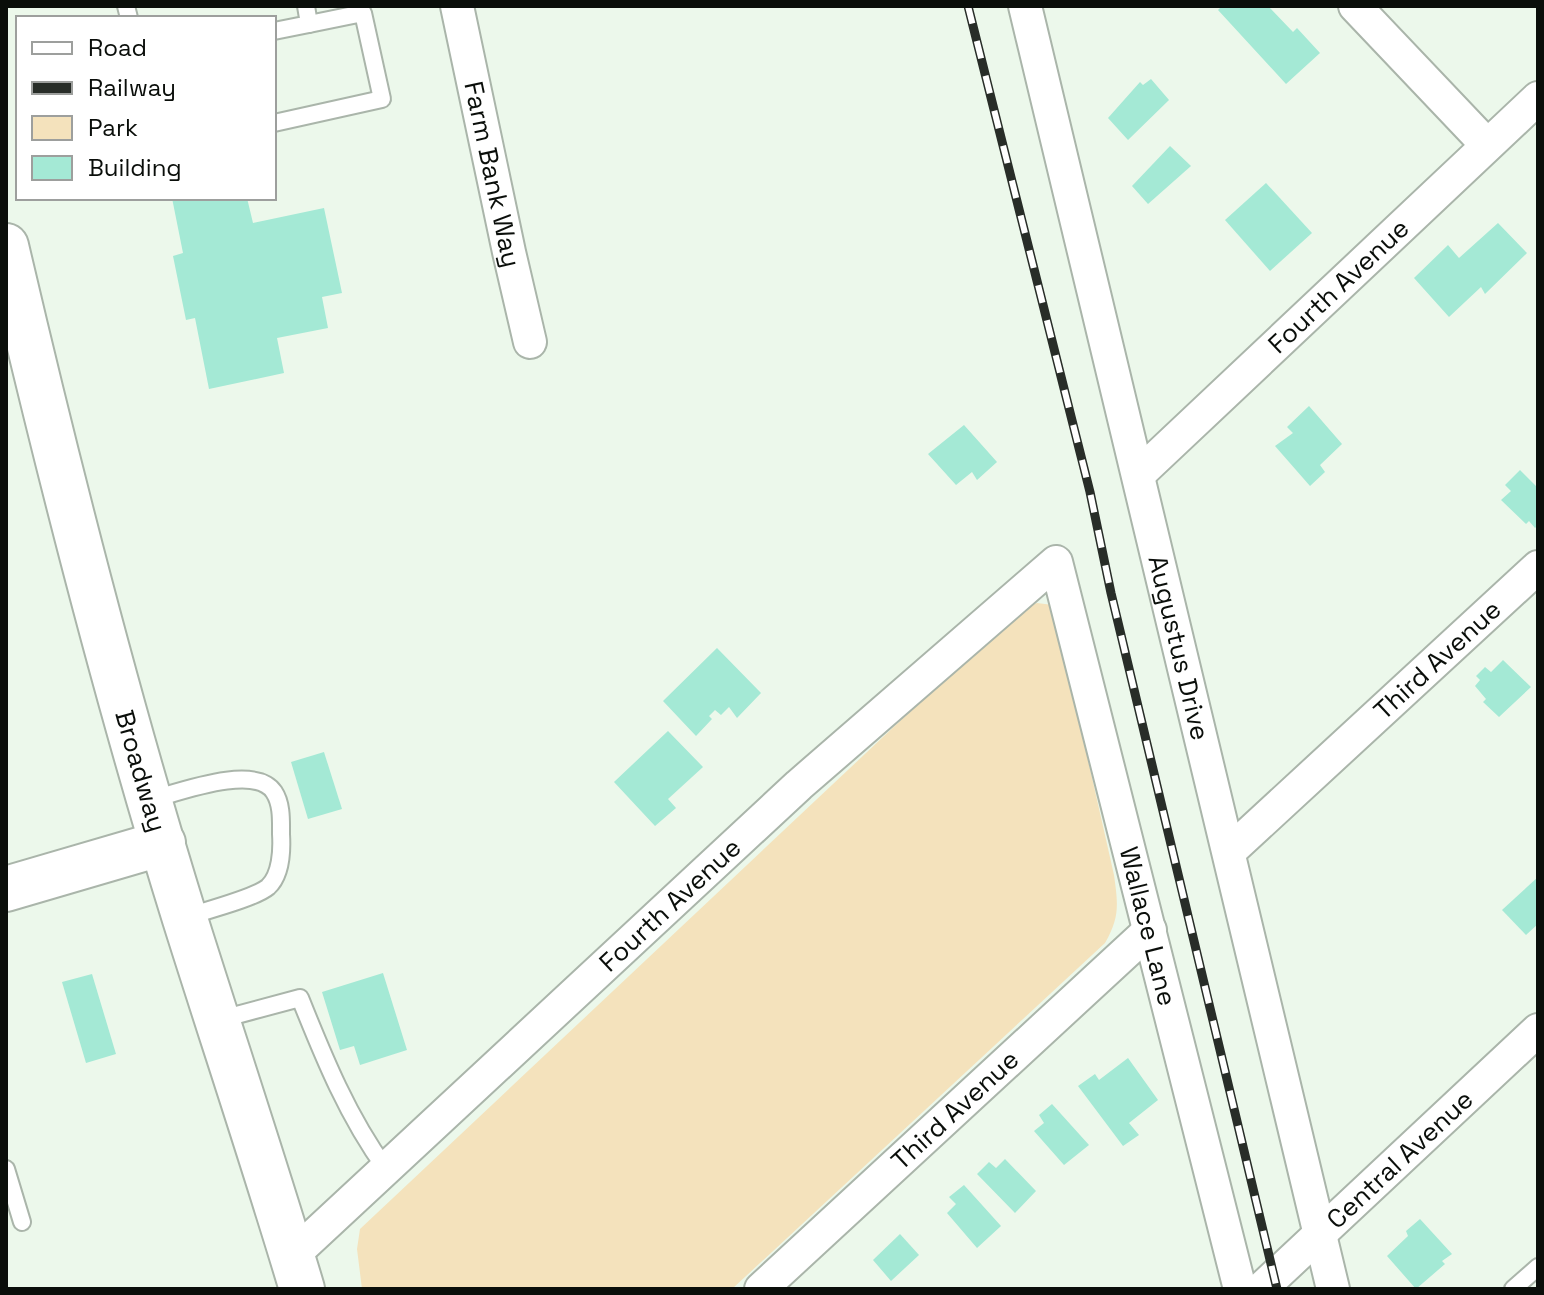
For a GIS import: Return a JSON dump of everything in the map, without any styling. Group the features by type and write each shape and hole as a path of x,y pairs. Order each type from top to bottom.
{"main road":[{"name":"Broadway","path":"6,246 59,472 112,670 185,918 297,1273"},
{"path":"6,889 163,843"}],"street":[{"name":"Farm Bank Way","path":"457,6 530,342"},
{"name":"Augustus Drive","path":"1025,6 1333,1289"},
{"path":"1355,6 1487,145"},
{"name":"Fourth Avenue","path":"1139,474 1538,98"},
{"name":"Fourth Avenue","path":"297,1273 386,1169 799,785 1056,562"},
{"name":"Wallace Lane","path":"1056,562 1240,1289"},
{"name":"Third Avenue","path":"1230,851 1538,567"},
{"name":"Third Avenue","path":"761,1289 1150,930"},
{"name":"Central Avenue","path":"1261,1289 1538,1030"}],"lane":[{"path":"306,6 309,24"},
{"path":"276,31 363,13 382,99 276,123"},
{"path":"150,800 217,782 243,779 260,782 273,789 279,803 281,857 268,887 185,918"},
{"path":"218,1020 300,998 328,1068 362,1136 386,1169"},
{"path":"6,1169 22,1222"},
{"path":"1513,1289 1538,1267"}],"green space":[{"path":"1037,603 1053,605 1114,875 1117,910 1105,943 732,1289 362,1289 357,1249 360,1229 1018,610"}],"building":[{"path":"1222,6 1268,6 1293,32 1297,28 1320,53 1286,84 1218,10"},
{"path":"1151,79 1169,100 1128,140 1108,118 1140,82 1143,85"},
{"path":"1170,146 1191,166 1148,204 1132,186"},
{"path":"1266,183 1312,233 1270,271 1225,220"},
{"path":"172,200 247,200 253,223 324,208 342,293 322,297 328,328 277,338 284,373 209,389 195,318 186,320 173,256 183,253"},
{"path":"1498,223 1527,253 1485,294 1481,287 1449,317 1414,278 1448,245 1459,258"},
{"path":"1309,406 1342,444 1320,465 1325,472 1310,486 1275,446 1293,433 1287,427"},
{"path":"964,425 997,462 977,480 972,472 956,485 928,454"},
{"path":"1520,470 1538,488 1538,525 1535,528 1529,521 1526,524 1501,500 1511,491 1505,485"},
{"path":"717,648 761,693 737,718 729,707 721,715 715,710 709,716 712,719 696,736 663,701"},
{"path":"1503,660 1531,687 1499,717 1483,702 1486,699 1475,686 1480,680 1476,676 1485,667 1491,672"},
{"path":"668,731 703,767 668,799 676,808 655,826 614,782"},
{"path":"324,752 342,809 308,819 291,762"},
{"path":"1538,877 1538,924 1526,935 1502,910"},
{"path":"383,973 407,1050 360,1065 354,1046 340,1050 322,992"},
{"path":"92,974 116,1054 86,1063 62,982"},
{"path":"1128,1058 1158,1100 1129,1123 1139,1135 1123,1146 1078,1086 1095,1074 1099,1080"},
{"path":"1052,1104 1089,1145 1064,1165 1034,1131 1044,1123 1039,1115"},
{"path":"1005,1159 1036,1191 1015,1213 977,1174 989,1162 996,1168"},
{"path":"964,1185 1001,1226 977,1248 947,1213 956,1204 949,1197"},
{"path":"1420,1219 1452,1254 1416,1289 1387,1256 1408,1236 1406,1231"},
{"path":"900,1234 919,1255 891,1281 873,1260"}],"railway":[{"path":"968,6 1090,492 1111,593 1277,1289"}]}
